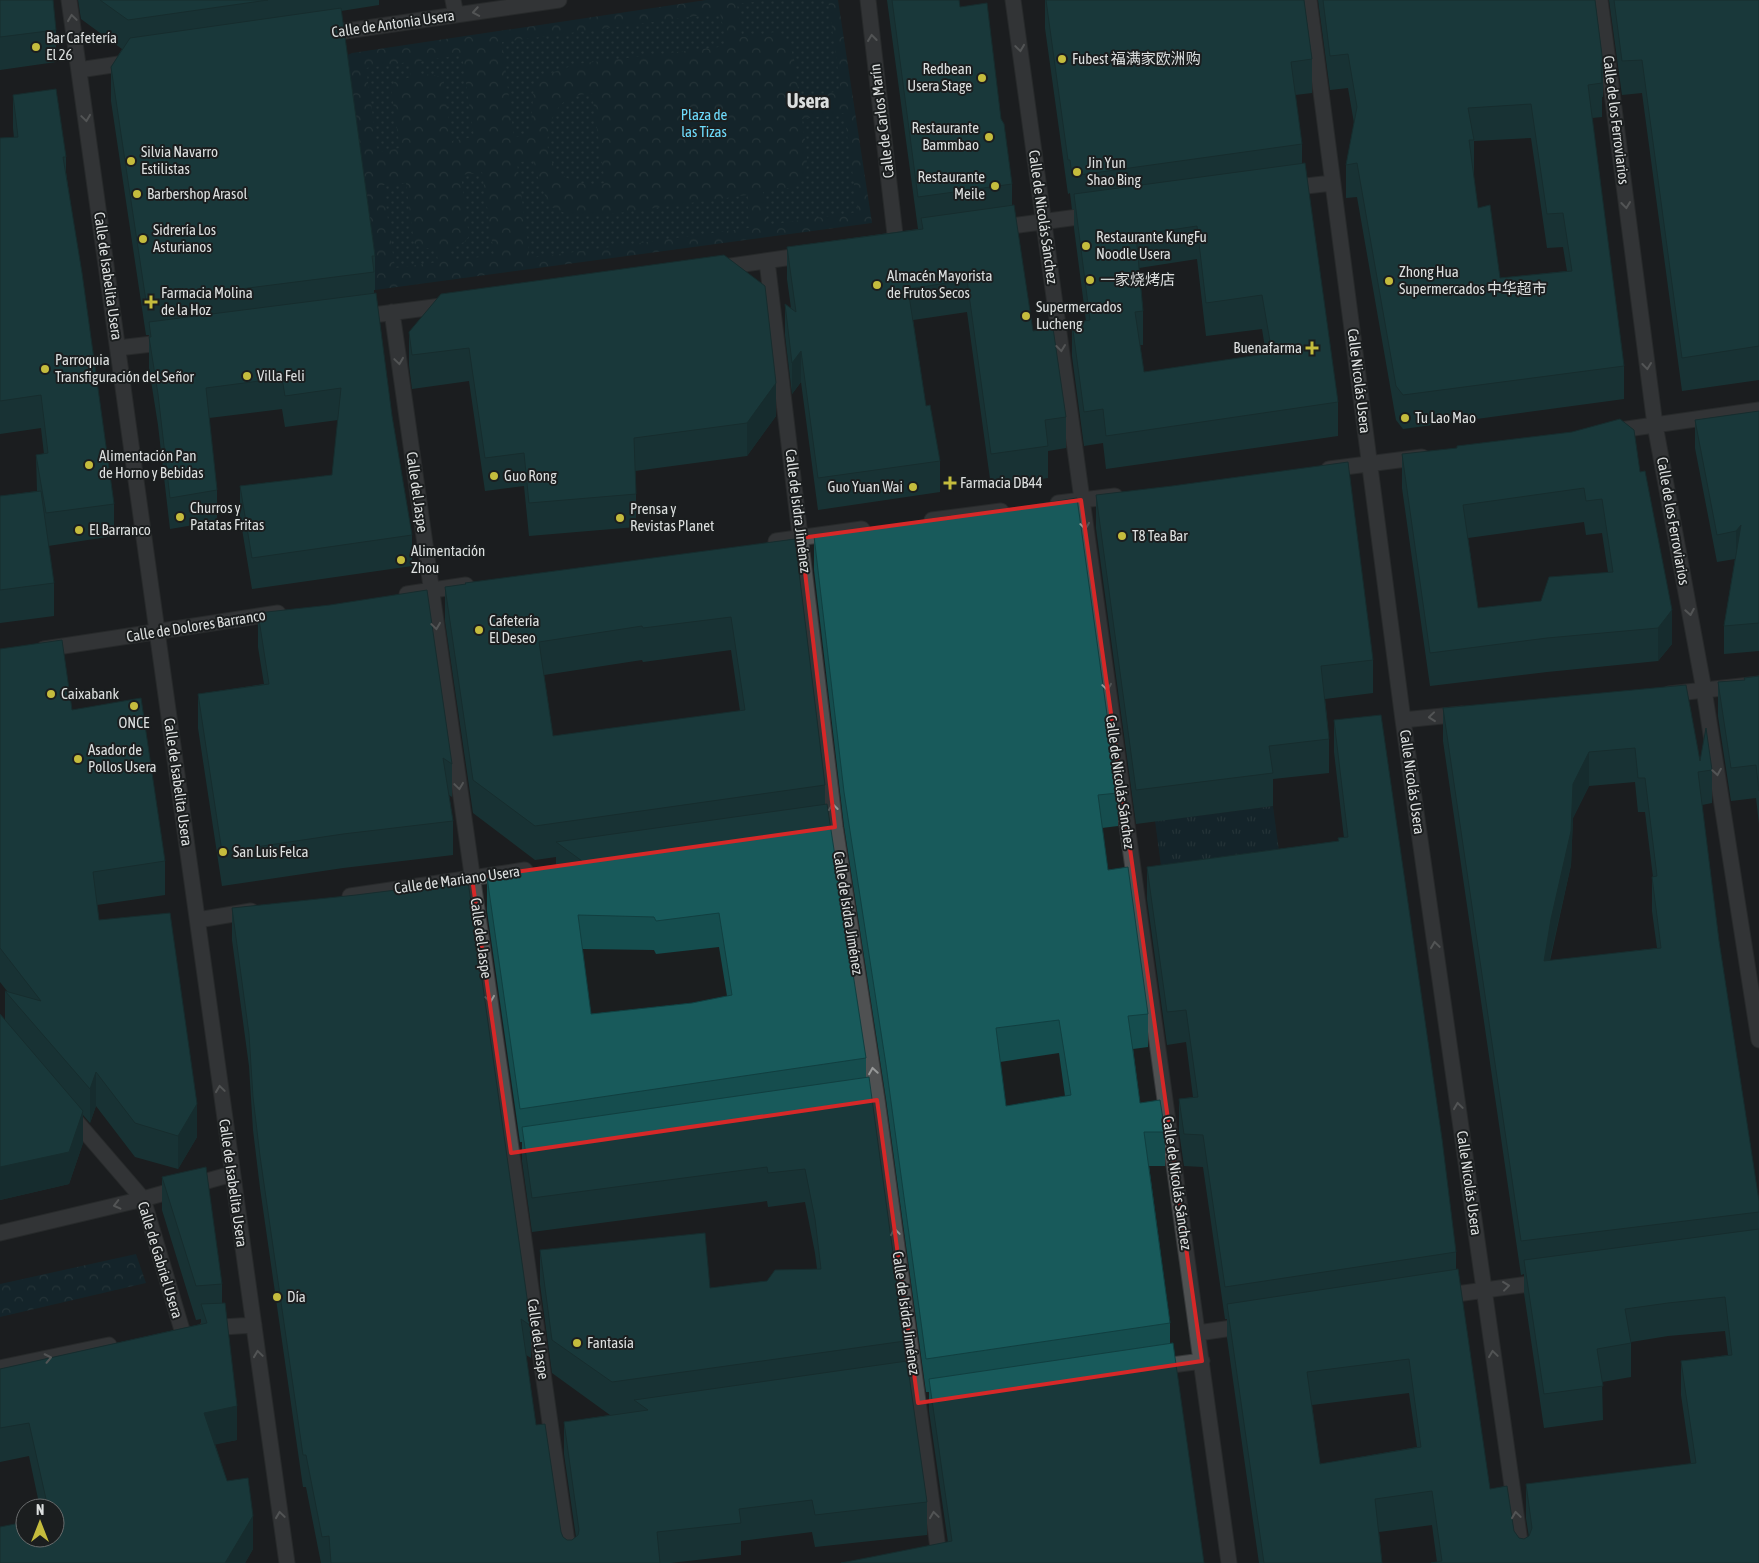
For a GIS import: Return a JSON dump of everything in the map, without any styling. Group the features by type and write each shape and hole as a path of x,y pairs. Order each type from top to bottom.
{"street":[{"name":"Calle de Isabelita Usera","path":"69,0 287,1563"},
{"path":"454,0 456,15"},
{"name":"Calle de Antonia Usera","path":"311,36 456,15 512,3 559,0"},
{"name":"Calle de Carlos Marín","path":"868,0 896,243"},
{"name":"Calle de Nicolás Sánchez","path":"1013,0 1229,1563"},
{"name":"Calle Nicolás Usera","path":"1309,0 1404,720 1523,1563"},
{"name":"Calle de los Ferroviarios","path":"1600,0 1655,426 1704,690 1759,1040"},
{"path":"79,70 147,60"},
{"path":"1273,190 1332,183"},
{"path":"981,230 1111,213"},
{"path":"877,245 915,240"},
{"path":"699,270 822,253"},
{"name":"Calle de Isidra Jiménez","path":"767,261 801,538 830,828 872,1101 911,1384 925,1401 940,1563"},
{"path":"343,319 467,302"},
{"name":"Calle del Jaspe","path":"392,312 472,878 516,1152 556,1433 566,1563"},
{"path":"118,348 186,340"},
{"path":"1597,433 1759,410"},
{"path":"1312,471 1432,456"},
{"path":"1042,505 1129,494"},
{"path":"916,522 1013,509"},
{"path":"762,543 877,527"},
{"path":"393,596 479,583"},
{"name":"Calle de Dolores Barranco","path":"29,651 288,612"},
{"path":"1656,695 1759,684"},
{"path":"1404,720 1481,712"},
{"name":"Calle de Mariano Usera","path":"335,899 541,868"},
{"path":"198,920 266,909"},
{"name":"Calle de Gabriel Usera","path":"58,1100 143,1199 177,1331 254,1325"},
{"path":"0,1233 143,1199 232,1174"},
{"path":"1425,1298 1553,1280"},
{"path":"1198,1333 1257,1324"},
{"path":"0,1368 124,1342"},
{"path":"1146,1369 1202,1361"}],"highlighted area":[{"path":"1081,500 1202,1361 918,1403 877,1100 511,1153 472,878 835,827 801,538"}],"green space":[{"name":"Plaza de las Tizas","path":"706,0 838,0 872,223 375,290 343,57 352,53"},
{"path":"769,0 828,0 841,91 799,97 794,59 789,43 775,32 742,37 737,4"},
{"path":"720,13 727,46 577,64 548,74 534,86 530,136 514,137 502,42"},
{"path":"462,55 474,137 452,141 443,81 433,75 421,76 419,61"},
{"path":"409,62 411,77 395,81 391,88 400,148 378,152 366,68"},
{"path":"592,93 605,183 592,184 580,183 560,173 553,165 548,143 550,124 559,107 570,98"},
{"path":"844,113 858,212 768,225 763,192 796,187 806,173 807,156 802,119"},
{"path":"533,159 549,206 567,214 597,216 747,195 749,228 530,258 517,163"},
{"path":"482,172 494,255 451,261 449,247 465,242 469,236 461,175"},
{"path":"406,183 414,243 424,248 436,247 438,262 395,268 383,185"},
{"path":"1273,806 1283,881 1165,896 1155,821"},
{"path":"136,1254 146,1283 0,1317 0,1284"}],"building":[{"path":"0,0 53,0 56,30 0,37"},
{"path":"100,0 268,0 128,20"},
{"path":"892,0 959,0 960,7 987,3 1001,119 1004,124 1012,184 918,197"},
{"path":"1046,0 1304,0 1312,59 1291,62 1302,144 1072,176 1070,160 1068,160"},
{"path":"1323,0 1595,0 1603,63 1601,63 1602,83 1588,85 1624,366 1403,395 1396,386 1357,163 1346,165 1357,107 1348,54 1330,56","holes":["1531,104 1547,214 1563,213 1572,271 1500,278 1490,205 1478,208 1469,140 1474,140 1468,108"]},
{"path":"1614,0 1759,0 1759,346 1682,358 1642,60 1622,61"},
{"path":"341,8 375,256 372,256 374,272 146,301 111,67 130,38"},
{"path":"56,89 66,157 63,157 82,273 114,504 46,513 36,455 48,453 41,395 0,401 0,138 18,137 13,95"},
{"path":"1305,163 1338,402 1106,436 1103,409 1084,412 1072,323 1090,320 1074,194","holes":["1197,226 1206,303 1262,295 1272,353 1144,372 1135,312 1143,311 1136,235"]},
{"path":"1014,205 1033,331 1053,328 1066,417 1045,420 1048,446 991,454 967,280 908,289 926,406 930,405 940,461 818,478 801,351 792,363 785,304 796,312 787,247 923,229 921,218"},
{"path":"724,255 765,286 776,383 747,423 634,438 636,494 529,503 524,453 485,458 469,348 412,355 409,332 441,294"},
{"path":"376,293 392,416 412,535 252,558 240,486 332,475 341,388 285,396 282,378 206,388 217,490 170,498 158,394 149,337 151,337 149,322"},
{"path":"1759,411 1759,623 1724,626 1741,525 1736,531 1717,535 1695,420"},
{"path":"1620,419 1634,430 1640,472 1645,471 1672,610 1658,628 1547,638 1430,653 1402,454 1572,432","holes":["1584,488 1586,501 1602,499 1613,572 1549,577 1541,601 1478,608 1463,505"]},
{"path":"1348,462 1373,660 1321,666 1329,739 1269,746 1273,773 1136,790 1096,495"},
{"path":"41,491 54,583 0,590 0,496"},
{"path":"1077,498 1118,793 1098,795 1108,870 1128,867 1148,1014 1128,1016 1140,1103 1160,1100 1165,1132 1144,1132 1170,1323 926,1359 886,1065 844,792 814,536 951,516 951,518","holes":["1059,1020 1071,1095 1006,1106 996,1028"]},
{"path":"795,539 825,785 535,826 473,780 445,587","holes":["731,617 745,710 553,736 539,642 642,626 643,628"]},
{"path":"427,590 452,764 443,758 453,821 343,834 222,852 198,694 269,684 258,613 330,605"},
{"path":"62,640 72,710 141,698 165,861 93,872 99,920 170,913 197,1104 178,1136 135,1123 96,1072 90,1089 5,991 41,1001 0,948 0,649"},
{"path":"1759,676 1759,791 1756,765 1731,768 1718,682 1745,680 1744,678"},
{"path":"1686,685 1700,761 1706,728 1712,770 1698,772 1719,941 1759,1201 1759,1212 1521,1241 1443,708","holes":["1635,748 1638,778 1645,778 1657,876 1652,877 1661,948 1544,961 1551,919 1571,831 1573,784 1589,752"]},
{"path":"1381,715 1442,1139 1456,1252 1225,1287 1203,1135 1184,1134 1179,1099 1198,1097 1186,1010 1167,1012 1147,867 1339,841 1338,838 1348,837 1334,720"},
{"path":"827,804 866,1058 520,1109 487,877 506,875 506,872 582,861 556,842","holes":["719,913 732,995 692,1003 591,1014 578,915 654,917 656,921"]},
{"path":"468,881 531,1326 521,1319 536,1425 545,1424 563,1537 567,1540 572,1540 578,1535 579,1530 564,1422 648,1410 634,1400 907,1361 927,1502 815,1515 812,1500 739,1509 741,1523 657,1532 660,1563 331,1563 329,1536 322,1537 306,1455 303,1455 260,1156 253,1097 249,1034 232,908"},
{"path":"0,1014 83,1111 69,1152 0,1167"},
{"path":"869,1077 905,1341 612,1382 552,1340 540,1250 705,1233 710,1288 767,1281 775,1270 821,1269 815,1219 805,1169 768,1173 767,1167 532,1198 522,1127"},
{"path":"206,1167 222,1284 196,1286 162,1177"},
{"path":"1759,1229 1759,1563 1431,1563 1442,1561 1432,1491 1375,1499 1382,1563 1264,1563 1227,1304 1458,1269 1490,1489 1507,1486 1514,1531 1519,1538 1524,1539 1529,1536 1532,1528 1526,1484 1696,1463 1681,1361 1732,1355 1725,1297 1625,1309 1631,1343 1597,1349 1603,1386 1544,1394 1524,1260","holes":["1409,1359 1421,1447 1320,1464 1307,1372"]},
{"path":"225,1303 237,1406 204,1413 227,1481 248,1478 253,1516 225,1563 0,1563 0,1527 15,1524 15,1548 65,1548 65,1498 46,1498 29,1423 0,1428 0,1369 207,1323 201,1304"},
{"path":"1173,1343 1204,1563 841,1563 952,1541 929,1379"}],"place":[{"name":"Bar Cafetería El 26","path":"36,47"},
{"name":"Fubest 福满家欧洲购","path":"1062,59"},
{"name":"Redbean Usera Stage","path":"982,78"},
{"name":"Restaurante Bammbao","path":"989,137"},
{"name":"Silvia Navarro Estilistas","path":"131,161"},
{"name":"Jin Yun Shao Bing","path":"1077,172"},
{"name":"Restaurante Meile","path":"995,186"},
{"name":"Barbershop Arasol","path":"137,194"},
{"name":"Sidrería Los Asturianos","path":"143,239"},
{"name":"Restaurante KungFu Noodle Usera","path":"1086,246"},
{"name":"一家烧烤店","path":"1090,280"},
{"name":"Zhong Hua Supermercados 中华超市","path":"1389,281"},
{"name":"Almacén Mayorista de Frutos Secos","path":"877,285"},
{"name":"Farmacia Molina de la Hoz","path":"151,302"},
{"name":"Supermercados Lucheng","path":"1026,316"},
{"name":"Buenafarma","path":"1312,348"},
{"name":"Parroquia Transfiguración del Señor","path":"45,369"},
{"name":"Villa Feli","path":"247,376"},
{"name":"Tu Lao Mao","path":"1405,418"},
{"name":"Alimentación Pan de Horno y Bebidas","path":"89,465"},
{"name":"Guo Rong","path":"494,476"},
{"name":"Farmacia DB44","path":"950,483"},
{"name":"Guo Yuan Wai","path":"913,487"},
{"name":"Churros y Patatas Fritas","path":"180,517"},
{"name":"Prensa y Revistas Planet","path":"620,518"},
{"name":"El Barranco","path":"79,530"},
{"name":"T8 Tea Bar","path":"1122,536"},
{"name":"Alimentación Zhou","path":"401,560"},
{"name":"Cafetería El Deseo","path":"479,630"},
{"name":"Caixabank","path":"51,694"},
{"name":"ONCE","path":"134,706"},
{"name":"Asador de Pollos Usera","path":"78,759"},
{"name":"San Luis Felca","path":"223,852"},
{"name":"Día","path":"277,1297"},
{"name":"Fantasía","path":"577,1343"}],"district":[{"name":"Usera","path":"808,101"}]}
